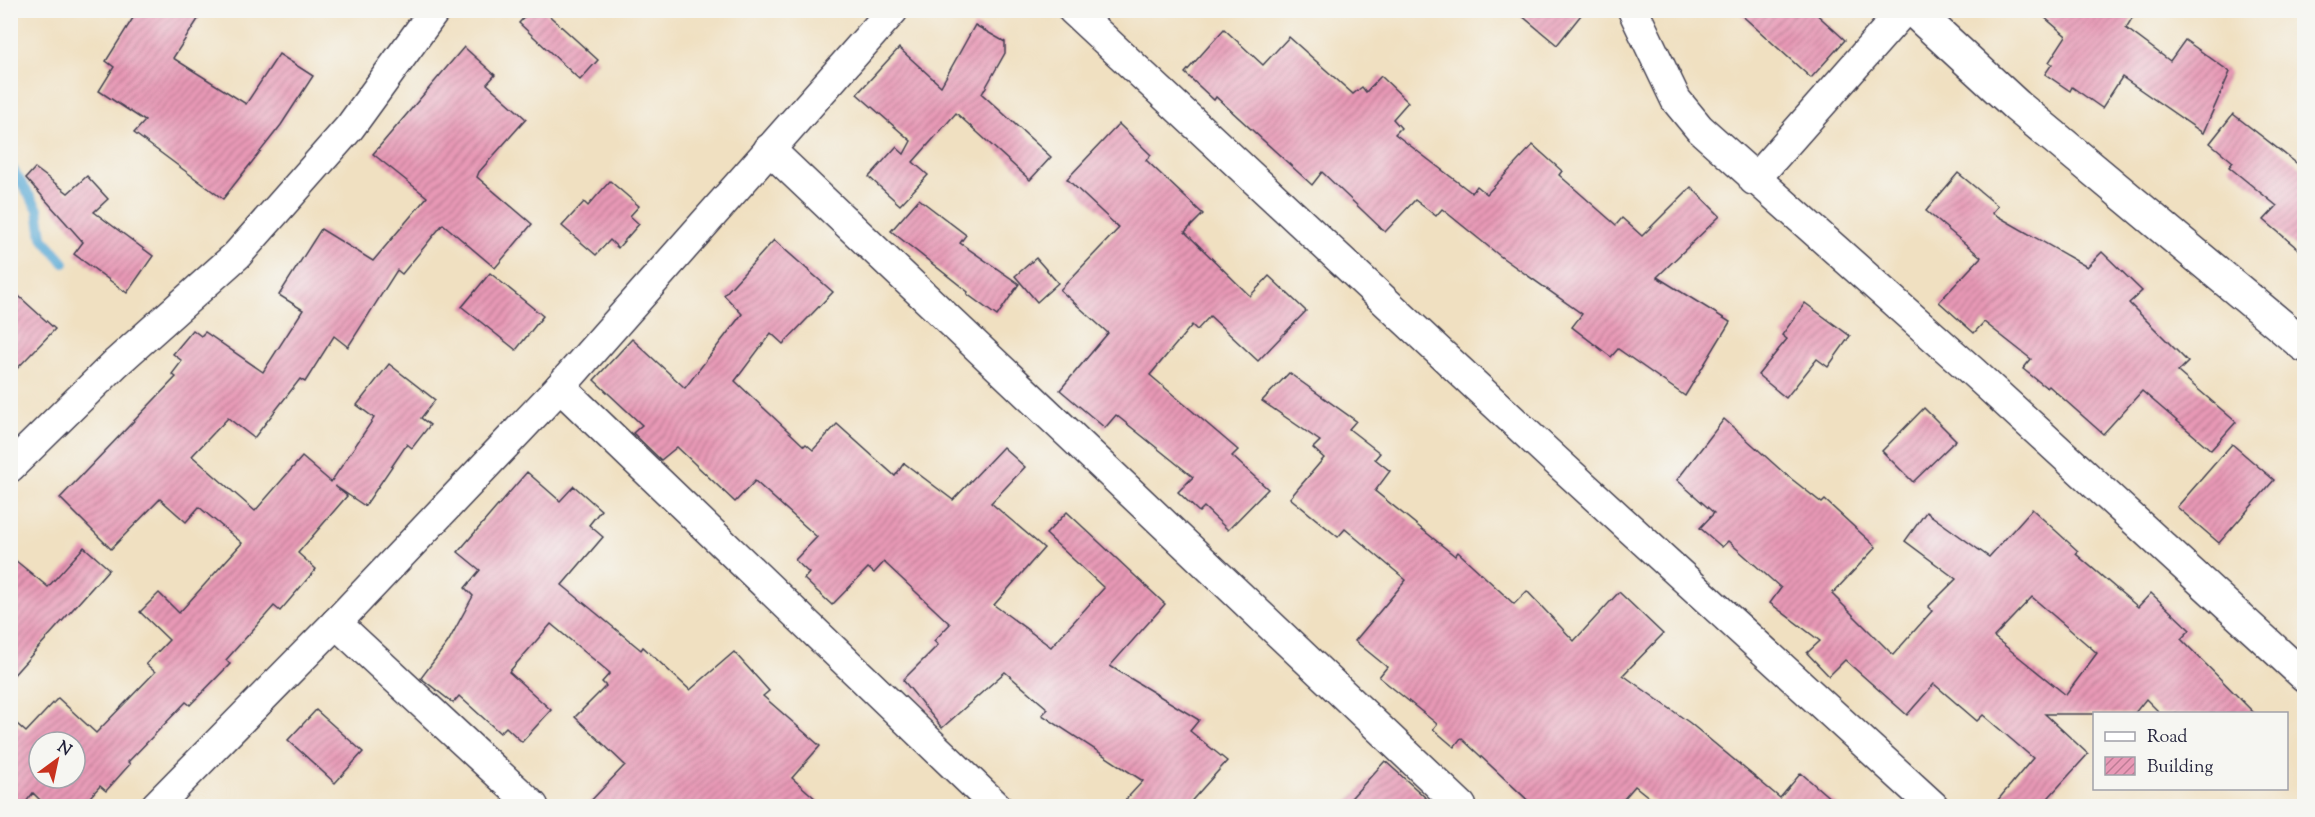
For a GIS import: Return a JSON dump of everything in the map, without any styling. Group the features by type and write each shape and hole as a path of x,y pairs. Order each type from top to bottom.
{"street":[{"path":"10,468 115,364 237,255 350,126 435,10"},
{"path":"156,807 336,623 560,387 893,10"},
{"path":"1073,10 1551,456 1933,807"},
{"path":"1633,10 1676,100 1699,128 1972,371 2304,676"},
{"path":"1755,180 1904,10"},
{"path":"1914,10 2017,106 2304,345"},
{"path":"769,149 1461,807"},
{"path":"560,387 996,807"},
{"path":"336,623 533,807"}],"building":[{"path":"138,10 204,10 173,58 246,104 279,54 313,76 281,125 223,199 134,133 145,121 99,91 114,67 106,61"},
{"path":"531,10 543,10 598,60 580,80 519,23"},
{"path":"1515,10 1585,10 1557,45"},
{"path":"1736,10 1812,10 1845,40 1811,78"},
{"path":"2036,10 2137,10 2126,28 2170,61 2185,40 2230,72 2203,133 2122,77 2102,108 2072,87 2070,91 2045,74 2052,64 2049,62 2066,36"},
{"path":"975,25 1005,42 1005,53 982,94 1051,157 1030,180 956,113 913,162 928,175 900,205 869,177 896,147 904,154 911,141 857,94 899,48 941,86"},
{"path":"1224,29 1263,65 1289,37 1353,94 1362,87 1366,92 1381,76 1408,102 1393,119 1401,128 1395,134 1472,193 1477,186 1487,194 1533,145 1562,171 1559,175 1616,225 1622,218 1642,236 1691,187 1720,216 1657,277 1730,322 1685,396 1618,349 1611,357 1572,327 1582,314 1500,256 1442,209 1436,216 1415,200 1385,232 1322,172 1312,185 1216,97 1214,100 1185,73"},
{"path":"464,47 495,75 487,84 526,119 477,177 532,224 495,268 443,224 402,274 397,270 348,347 334,336 305,382 300,379 254,438 228,418 192,456 255,511 302,457 331,482 374,418 357,405 389,364 435,400 421,418 430,425 412,448 407,444 365,506 335,486 347,496 298,553 316,569 280,611 274,606 226,660 230,664 190,705 186,702 128,762 130,764 106,791 100,786 81,807 47,807 33,793 22,807 10,807 10,718 27,731 27,790 87,790 87,730 28,730 58,698 96,733 155,672 146,664 169,640 140,612 159,593 179,613 242,543 199,507 186,522 160,499 111,549 60,498 176,377 172,374 182,361 173,354 193,330 201,336 205,332 263,372 303,310 279,295 321,229 373,261 427,197 373,154"},
{"path":"2233,114 2304,169 2304,254 2264,220 2277,206 2229,167 2233,162 2210,143"},
{"path":"1119,124 1151,155 1146,160 1203,214 1185,232 1250,296 1269,276 1306,311 1258,361 1210,316 1197,330 1192,325 1150,375 1238,450 1232,456 1268,489 1228,530 1204,507 1199,512 1178,492 1193,477 1116,415 1105,428 1060,390 1108,333 1060,290 1119,228 1067,179"},
{"path":"35,168 68,193 87,176 108,199 94,212 153,256 127,293 74,254 83,242 26,178"},
{"path":"1958,173 1998,206 1992,213 2087,267 2102,252 2142,291 2129,303 2188,362 2178,372 2236,422 2211,450 2142,391 2103,434 2049,386 2047,388 2023,369 2031,359 1984,322 1974,333 1939,302 1981,257 1926,211"},
{"path":"610,181 639,206 630,216 639,224 618,248 610,240 596,255 562,226 584,202 588,206"},
{"path":"919,199 966,235 960,243 1019,284 997,316 891,231"},
{"path":"774,240 833,292 783,344 771,333 735,381 804,446 806,444 813,450 837,424 895,476 904,463 953,500 1003,447 1025,467 991,503 1044,548 994,605 1051,647 1104,588 1046,534 1067,512 1165,604 1110,666 1199,720 1190,731 1227,761 1186,807 1119,807 1143,781 1042,715 1048,709 1005,672 942,728 903,680 938,645 934,641 950,624 884,562 874,573 868,568 832,605 804,579 809,573 795,560 817,537 755,481 735,502 677,447 661,460 633,433 642,425 594,380 632,339 685,388 742,314 724,295"},
{"path":"1036,258 1058,283 1037,302 1015,276"},
{"path":"490,273 543,316 516,350 462,307"},
{"path":"10,288 55,329 10,376"},
{"path":"1805,303 1850,336 1828,367 1817,359 1786,398 1758,375 1787,339 1782,335"},
{"path":"1289,373 1356,421 1349,429 1380,453 1375,459 1390,471 1375,491 1455,556 1458,552 1514,604 1527,591 1574,641 1619,592 1663,634 1623,675 1690,723 1780,798 1801,773 1840,807 1661,807 1635,786 1617,807 1535,807 1461,738 1454,747 1433,729 1437,724 1379,677 1387,667 1355,641 1406,580 1345,529 1338,537 1290,498 1324,458 1313,448 1320,441 1262,401"},
{"path":"1924,408 1956,440 1913,482 1882,451"},
{"path":"1724,419 1784,473 1822,503 1825,500 1876,547 1832,594 1893,655 1932,611 1928,607 1956,579 1905,541 1926,512 1989,557 2032,509 2078,551 2076,554 2138,607 2151,593 2190,630 2181,639 2253,712 2159,712 2146,699 2136,712 2045,714 2088,754 2040,807 1992,807 2033,758 1983,715 1977,721 1934,684 1907,715 1845,660 1829,676 1807,653 1820,641 1770,603 1781,588 1728,541 1722,547 1700,528 1714,513 1677,480","holes":["2032,597 2097,653 2066,695 1994,637"]},
{"path":"2232,444 2274,480 2219,543 2177,507"},
{"path":"527,472 560,501 574,486 601,510 589,525 603,537 562,585 641,650 643,647 690,690 734,652 769,691 763,696 820,746 792,778 825,807 585,807 625,765 575,717 606,686 602,682 610,673 551,624 509,672 551,710 522,742 506,727 500,733 459,696 453,703 421,678 448,642 473,596 465,588 480,570 458,552"},
{"path":"84,547 109,569 10,679 10,556 48,587"},
{"path":"316,710 363,752 335,783 288,740"},
{"path":"1385,761 1436,807 1343,807"}],"waterway":[{"path":"10,165 38,209 42,237 64,263"}]}
